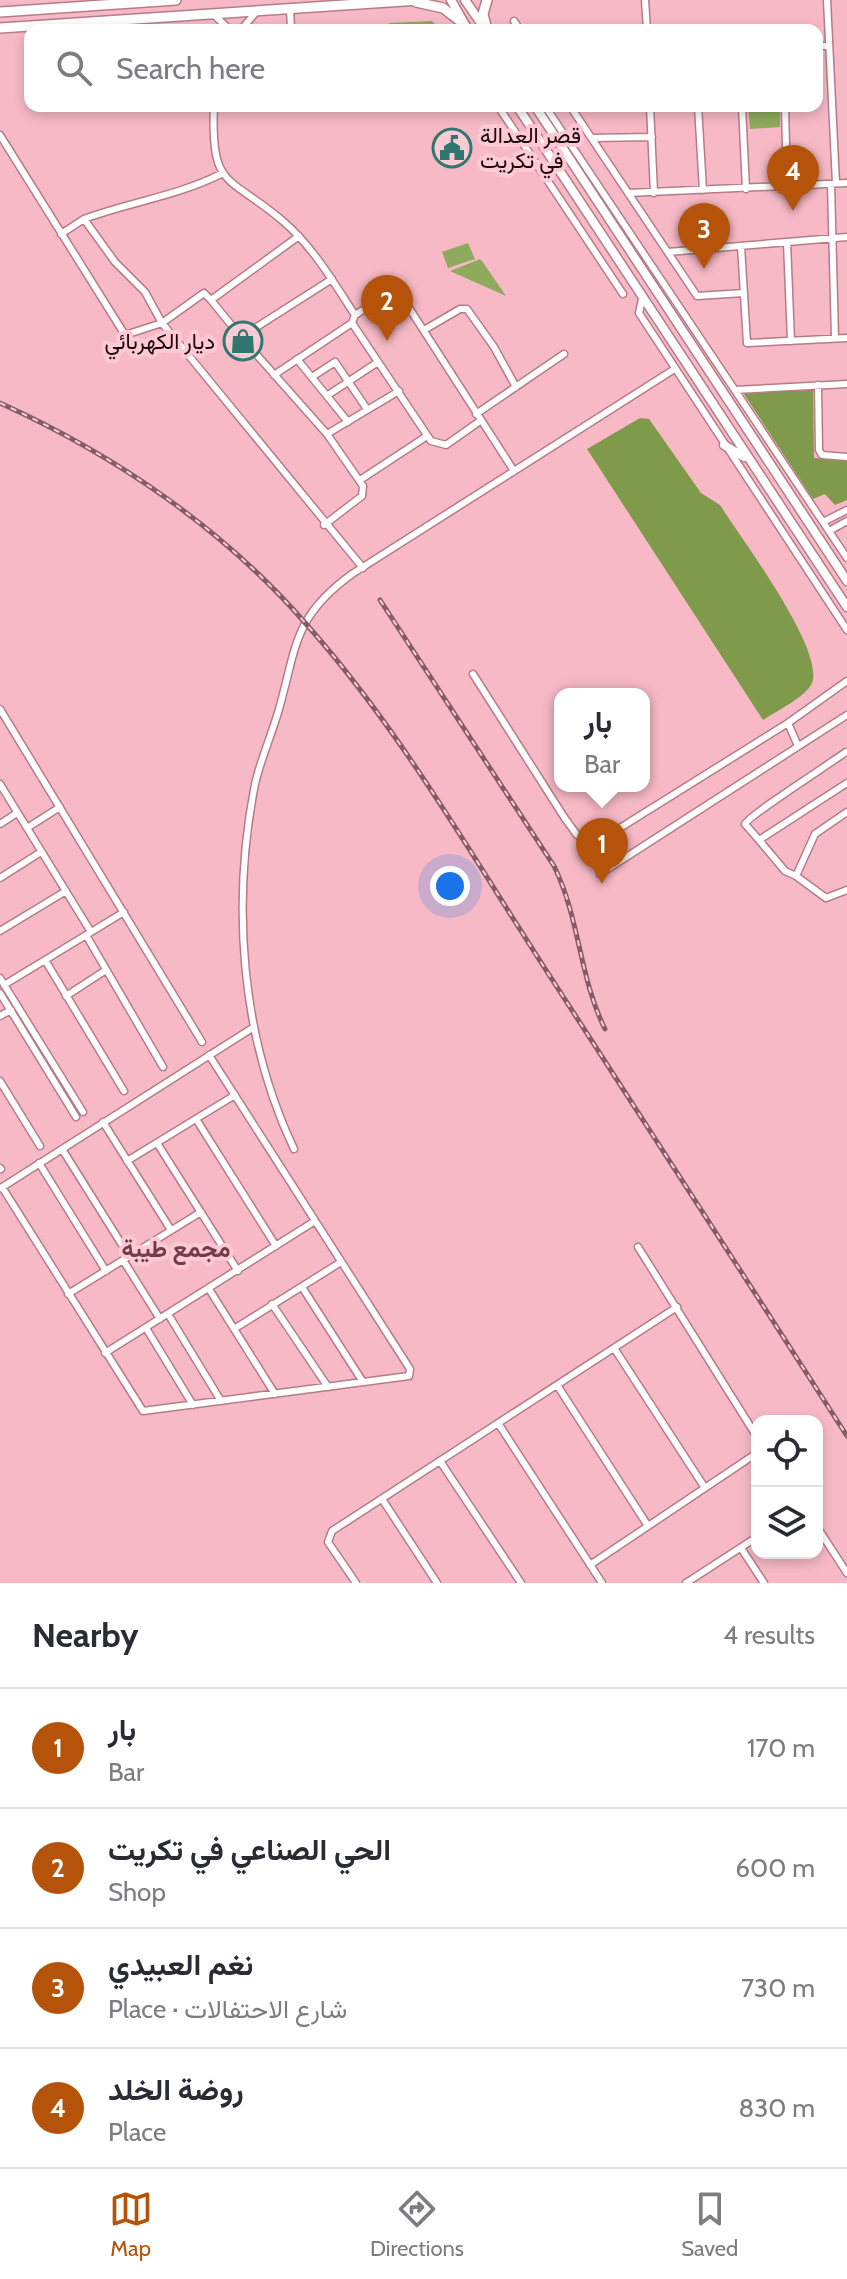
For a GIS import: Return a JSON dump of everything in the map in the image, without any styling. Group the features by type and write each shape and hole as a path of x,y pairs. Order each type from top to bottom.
{"main road":[{"path":"5,11 176,0"},
{"path":"52,24 419,0"},
{"path":"451,0 464,24"},
{"path":"465,0 482,24"},
{"path":"485,24 483,14 487,0"},
{"path":"404,1 443,8 462,24"},
{"path":"38,10 39,24"},
{"path":"0,28 24,26"},
{"path":"521,112 847,607"},
{"path":"539,112 847,581"},
{"path":"612,254 625,247"},
{"path":"724,445 748,459"},
{"path":"811,526 823,522"}],"street":[{"path":"5,11 9,0"},
{"path":"645,0 647,24"},
{"path":"827,0 835,338"},
{"path":"290,8 291,24"},
{"path":"246,24 259,10"},
{"path":"210,12 223,24"},
{"path":"823,46 829,46"},
{"path":"214,112 213,149 221,174 234,188 283,221 299,236 355,315"},
{"path":"502,112 623,294"},
{"path":"549,112 847,558"},
{"path":"574,112 697,296 744,293"},
{"path":"650,112 654,193"},
{"path":"698,112 703,190"},
{"path":"742,112 746,189"},
{"path":"785,112 787,185"},
{"path":"0,135 125,335 162,323 204,293 327,434 363,486 362,496 324,525"},
{"path":"592,138 652,137"},
{"path":"61,234 84,219 116,207 184,192 221,174"},
{"path":"628,193 847,183"},
{"path":"84,219 115,262 145,292 162,323 324,525 363,568"},
{"path":"211,300 299,236"},
{"path":"668,252 847,237"},
{"path":"787,242 791,341"},
{"path":"741,246 747,343 847,338"},
{"path":"241,337 332,279"},
{"path":"274,375 352,323 355,315 386,297 398,296 424,330 514,471"},
{"path":"642,299 639,313 673,370 847,630"},
{"path":"424,330 460,309 467,309 516,387"},
{"path":"352,323 427,436 433,444 444,446 516,387 564,354"},
{"path":"297,359 348,422"},
{"path":"312,377 335,362 367,409"},
{"path":"328,395 378,362"},
{"path":"294,1149 271,1092 254,1027 242,903 256,783 279,711 292,648 302,627 333,589 363,568 673,370"},
{"path":"735,390 847,384"},
{"path":"818,385 819,450 822,455 847,457"},
{"path":"327,434 399,391"},
{"path":"360,480 427,436"},
{"path":"823,522 847,510"},
{"path":"829,531 847,521"},
{"path":"473,674 564,817 577,835 587,840 612,833 788,723 847,681"},
{"path":"0,709 202,1042"},
{"path":"600,874 847,715"},
{"path":"788,723 798,746"},
{"path":"846,752 787,795 749,816 745,824 785,871 826,898 847,890"},
{"path":"759,840 847,783"},
{"path":"0,784 66,891 106,970 163,1067"},
{"path":"27,828 60,807"},
{"path":"796,876 815,834 847,812"},
{"path":"0,824 17,813"},
{"path":"0,878 41,852"},
{"path":"0,931 66,891"},
{"path":"76,1117 2,981 45,960 124,912"},
{"path":"45,960 124,1091"},
{"path":"66,996 106,970"},
{"path":"0,993 14,1008 83,1112"},
{"path":"0,1016 14,1008"},
{"path":"209,1055 411,1372 408,1377 143,1411 1,1188 103,1122 209,1055 254,1027"},
{"path":"0,1081 40,1146"},
{"path":"127,1161 235,1095"},
{"path":"196,1119 276,1246"},
{"path":"103,1122 171,1230"},
{"path":"157,1143 238,1271"},
{"path":"62,1149 160,1319"},
{"path":"39,1163 106,1271"},
{"path":"68,1294 201,1212"},
{"path":"105,1353 315,1221"},
{"path":"638,1247 751,1427"},
{"path":"234,1329 341,1262"},
{"path":"302,1287 363,1382"},
{"path":"209,1289 275,1394"},
{"path":"272,1304 328,1387"},
{"path":"356,1583 328,1537 677,1307"},
{"path":"168,1314 221,1401"},
{"path":"146,1328 193,1405"},
{"path":"614,1348 705,1488"},
{"path":"557,1385 648,1526"},
{"path":"498,1423 602,1583"},
{"path":"590,1565 751,1457"},
{"path":"440,1461 521,1583"},
{"path":"382,1499 437,1583"},
{"path":"823,1536 847,1573"},
{"path":"686,1583 751,1541"},
{"path":"741,1548 764,1583"}],"green space":[{"path":"432,21 435,24 389,24"},
{"path":"749,112 780,112 780,127 750,129"},
{"path":"468,243 475,259 448,268 442,252"},
{"path":"480,259 482,261 506,296 450,271"},
{"path":"813,388 814,458 847,461 847,500 835,505 825,494 813,499 744,394"},
{"path":"640,418 649,419 701,493 720,505 778,593 806,645 813,667 812,683 797,698 763,720 587,449"}],"railway":[{"path":"0,403 85,446 204,526 275,590 342,666 407,754 847,1436"},
{"path":"380,600 554,866 563,886 590,989 605,1029"}],"place":[{"name":"قصر العدالة في تكريت","path":"452,148"},
{"name":"روضة الخلد","path":"793,211"},
{"name":"نغم العبيدي","path":"704,269"},
{"name":"ديار الكهربائي","path":"243,341"},
{"name":"الحي الصناعي في تكريت","path":"387,341"},
{"name":"بار","path":"602,884"}],"district":[{"name":"مجمع طيبة","path":"176,1248"}]}
